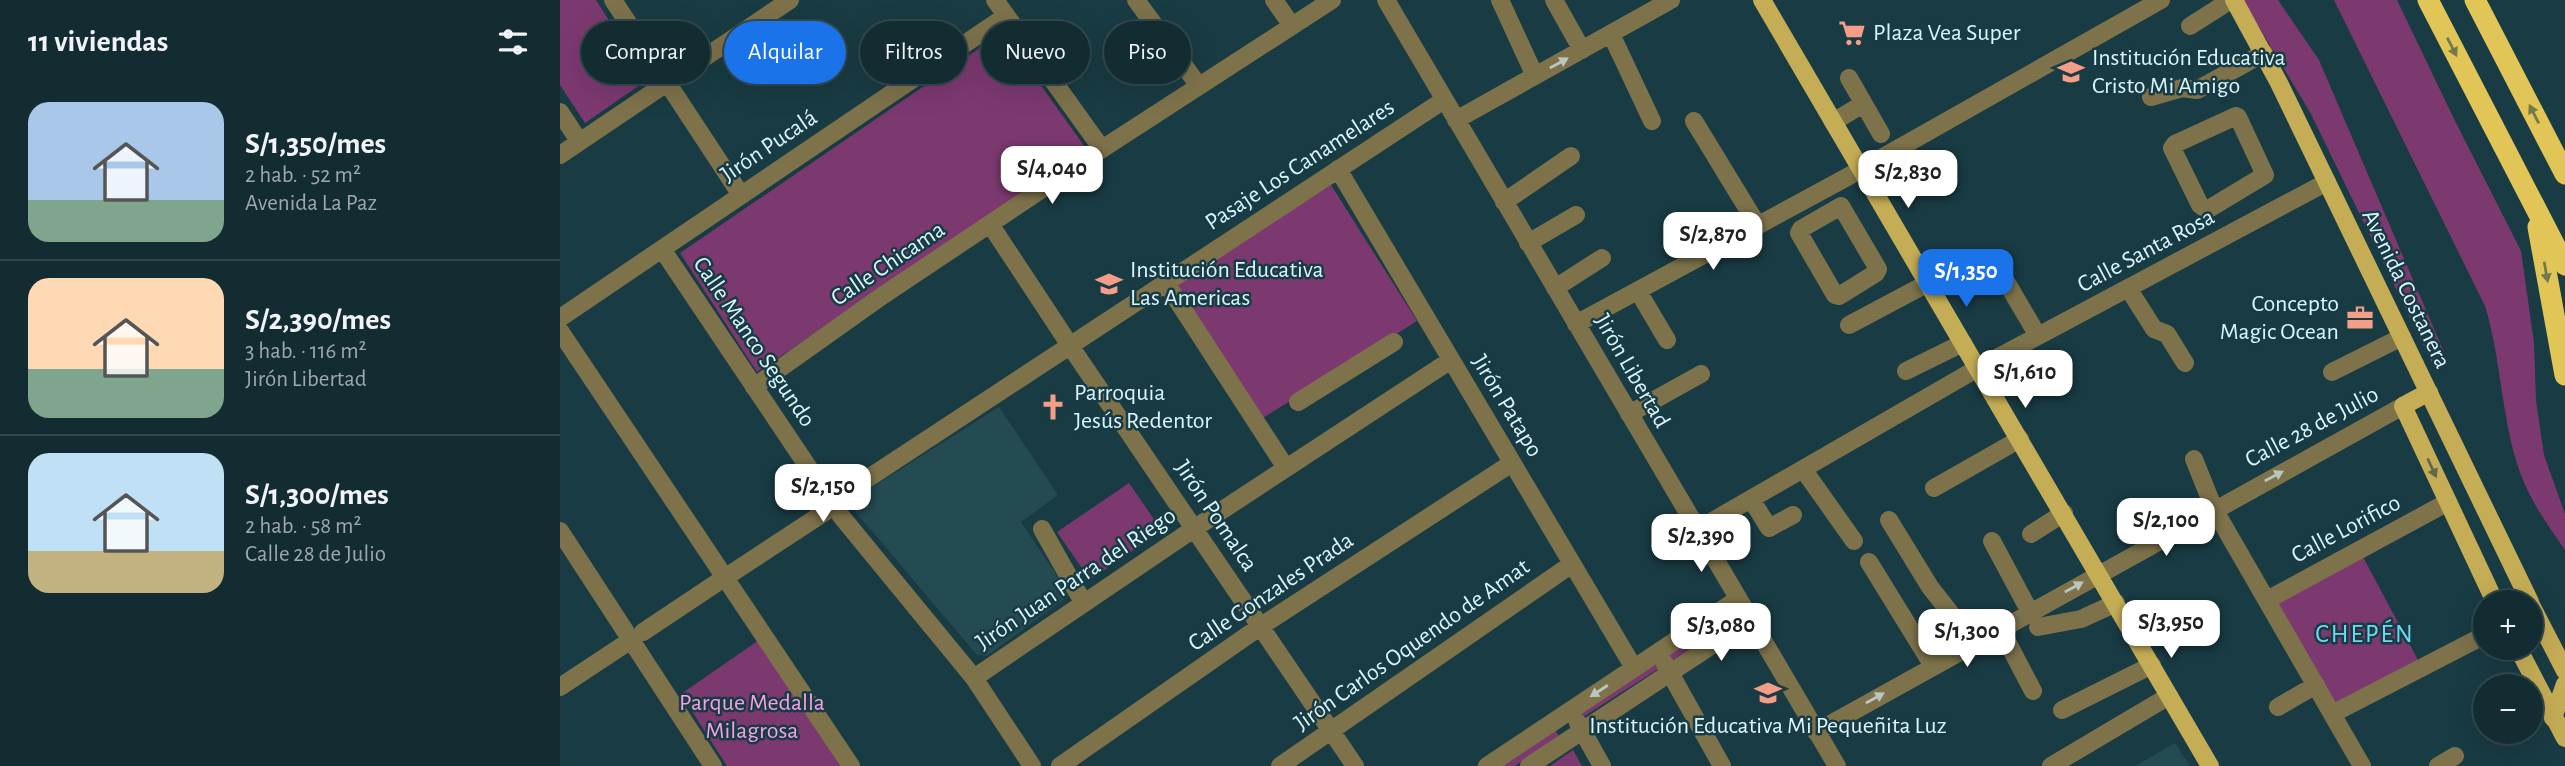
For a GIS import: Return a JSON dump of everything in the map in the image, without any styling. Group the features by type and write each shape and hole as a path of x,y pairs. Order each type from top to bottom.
{"highway":[{"path":"2428,0 2565,265"},
{"path":"2475,0 2565,174"},
{"path":"2534,204 2565,375"}],"main road":[{"path":"1762,0 2210,766"},
{"name":"Avenida Costanera","path":"2232,0 2264,53 2524,590"},
{"name":"Calle 28 de Julio","path":"2403,406 2429,392"},
{"path":"2403,406 2489,590"},
{"name":"Avenida Costanera","path":"2543,628 2565,671"},
{"path":"2524,660 2565,738"},
{"path":"2553,718 2565,684"}],"street":[{"path":"613,0 627,21"},
{"path":"710,54 789,0"},
{"path":"995,0 1102,149"},
{"path":"1136,0 1199,86"},
{"path":"1274,0 1292,26"},
{"name":"Calle Chicama","path":"754,387 882,296 1332,0"},
{"name":"Jirón Libertad","path":"1386,0 1837,766"},
{"path":"1500,0 1535,76"},
{"path":"1554,0 1582,50"},
{"path":"1456,120 1671,0"},
{"path":"1576,324 1861,169 2161,0"},
{"path":"2190,26 2232,0"},
{"name":"Jirón Pucalá","path":"560,317 1006,16"},
{"path":"1611,34 1652,121"},
{"path":"2151,97 2182,88 2197,90 2264,53"},
{"path":"1849,78 1881,134"},
{"path":"560,155 665,84"},
{"path":"668,84 741,195"},
{"name":"Pasaje Los Canamelares","path":"643,632 1444,100"},
{"path":"1833,122 1863,104"},
{"path":"560,112 579,141"},
{"path":"2238,117 2266,174 2238,193 2210,209 2202,208 2172,151 2174,145 2238,117"},
{"path":"1695,121 1758,226"},
{"path":"1504,202 1571,156"},
{"name":"Jirón Patapo","path":"1338,169 1634,668"},
{"name":"Calle Santa Rosa","path":"1697,530 1978,368 2327,182"},
{"path":"1819,192 1826,215"},
{"path":"2238,193 2252,222"},
{"path":"1841,206 1878,269 1876,274 1840,296 1835,295 1799,233 1801,229 1826,215 1841,206"},
{"path":"1528,243 1576,215"},
{"name":"Jirón Pomalca","path":"990,224 1355,766"},
{"name":"Calle Manco Segundo","path":"662,248 829,507 974,678 1032,766"},
{"path":"1555,288 1602,258"},
{"path":"2004,278 2038,336"},
{"path":"1166,283 1286,467"},
{"path":"1849,325 1928,283"},
{"path":"2128,288 2154,329 2167,334 2185,363"},
{"path":"1638,291 1667,340"},
{"path":"560,331 726,576 850,766"},
{"path":"2332,372 2402,337"},
{"path":"1298,402 1394,342"},
{"path":"1906,371 1963,342"},
{"name":"Jirón Juan Parra del Riego","path":"974,678 1286,467 1451,360"},
{"path":"1629,414 1701,374"},
{"name":"Calle 28 de Julio","path":"1816,732 2000,628 2034,619 2099,573 2403,406"},
{"path":"1934,488 2020,439"},
{"path":"2194,459 2214,509 2362,766"},
{"name":"Calle Gonzales Prada","path":"1059,766 1261,626 1512,463"},
{"path":"1803,469 1854,541"},
{"path":"1751,499 1769,528 1793,515"},
{"name":"Calle Lorifico","path":"2267,600 2448,502"},
{"path":"2031,534 2064,513"},
{"path":"1889,520 1930,587 1974,643"},
{"path":"1042,529 1083,603"},
{"path":"560,531 713,766"},
{"path":"1992,541 2034,619 2081,620 2116,603"},
{"path":"1869,562 1933,666"},
{"name":"Jirón Carlos Oquendo de Amat","path":"1280,766 1572,564"},
{"path":"1487,766 1738,599"},
{"path":"1529,766 1751,620"},
{"path":"2000,628 2033,691"},
{"path":"2332,714 2473,641"},
{"path":"560,687 625,644"},
{"path":"1659,652 1722,766"},
{"path":"2063,710 2152,666"},
{"path":"2277,707 2316,685"},
{"path":"2050,766 2169,696"},
{"path":"1571,710 1602,766"},
{"path":"2438,766 2455,756"}],"shaded area":[{"path":"999,407 1058,495 1021,522 1070,595 987,656 977,655 854,510 858,496"},
{"path":"2175,743 2190,766 2135,766"}],"green space":[{"path":"560,0 596,0 609,21 581,21 581,84 641,84 585,123 560,85"},
{"path":"2243,0 2278,0 2319,60 2444,352 2433,365 2311,114"},
{"path":"2334,0 2397,0 2521,251 2534,343 2536,401 2544,455 2565,514 2565,550 2535,505 2514,454 2485,306"},
{"path":"981,47 981,84 1040,84 1087,150 757,372 680,253 927,84 967,84 967,57"},
{"path":"1331,185 1417,321 1263,418 1176,282"},
{"path":"1129,483 1162,531 1090,580 1057,532"},
{"path":"2363,557 2418,660 2334,707 2272,603"},
{"path":"1727,614 1730,623 1580,719 1577,712"},
{"name":"Parque Medalla Milagrosa","path":"759,640 840,766 727,766 681,694"},
{"path":"1553,727 1559,736 1515,766 1494,766"},
{"path":"1573,750 1582,766 1550,766"}],"place":[{"name":"Plaza Vea Super","path":"1852,33"},
{"name":"Institución Educativa Cristo Mi Amigo","path":"2071,72"},
{"name":"Institución Educativa Las Americas","path":"1109,284"},
{"name":"Concepto Magic Ocean","path":"2360,318"},
{"name":"Parroquia Jesús Redentor","path":"1053,407"},
{"name":"Institución Educativa Mi Pequeñita Luz","path":"1768,693"}],"district":[{"name":"CHEPÉN","path":"2365,634"}]}
